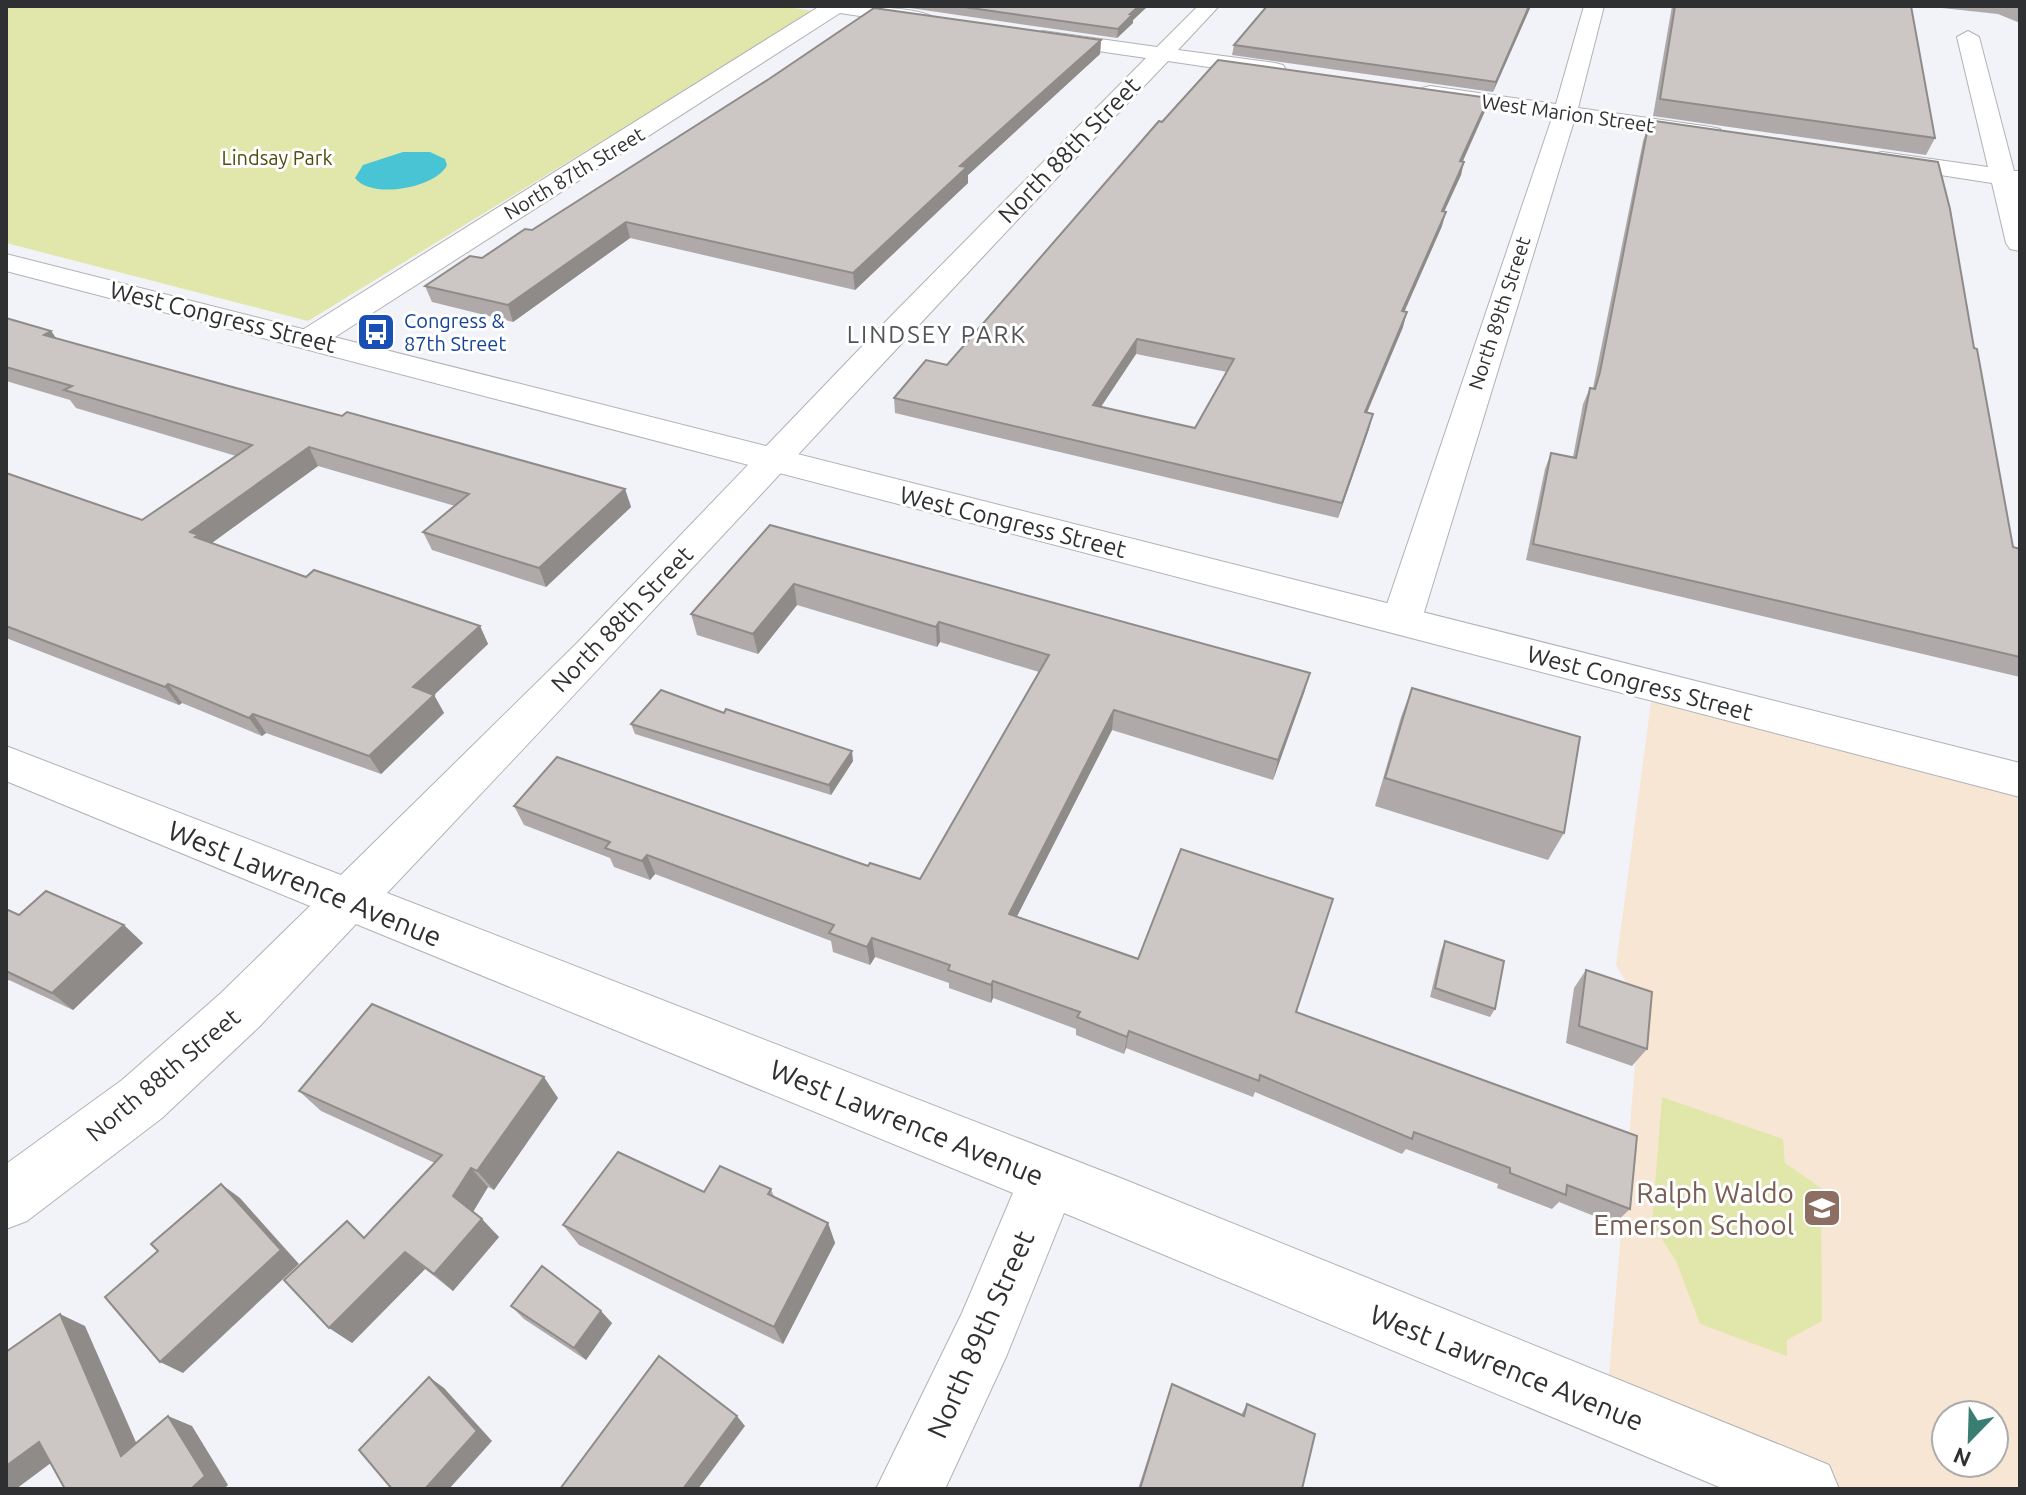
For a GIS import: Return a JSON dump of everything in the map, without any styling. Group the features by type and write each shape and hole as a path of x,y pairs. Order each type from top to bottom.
{"street":[{"path":"835,6 948,23"},
{"name":"North 87th Street","path":"310,339 835,6"},
{"name":"North 88th Street","path":"6,1200 142,1099 240,1010 591,653 771,461 1209,6"},
{"name":"North 89th Street","path":"1402,619 1565,113 1594,6"},
{"path":"1024,34 1294,73"},
{"path":"1968,37 2012,178 2020,243"},
{"name":"West Marion Street","path":"1415,91 1736,138"},
{"path":"1860,156 2012,178"},
{"name":"West Congress Street","path":"6,262 2020,780"},
{"name":"West Lawrence Avenue","path":"6,763 1049,1178 1805,1489"},
{"name":"North 89th Street","path":"910,1489 984,1335 1049,1178"}],"shaded area":[{"name":"Ralph Waldo Emerson School","path":"1653,687 2020,780 2020,1489 1805,1489 1606,1409 1640,1007 1616,965"}],"green space":[{"name":"Lindsay Park","path":"6,6 779,6 814,11 308,321 6,243"},
{"path":"1662,1097 1783,1139 1785,1163 1821,1188 1822,1321 1787,1340 1787,1356 1700,1324 1676,1261 1652,1224"}],"water":[{"path":"403,152 430,152 445,159 447,165 430,180 403,188 375,188 363,185 355,178 363,165"}],"building":[{"path":"957,6 1139,6 1118,29"},
{"path":"1267,6 1529,6 1496,82 1234,45"},
{"path":"1675,6 1911,6 1935,138 1660,99"},
{"path":"874,8 1101,40 960,166 967,167 853,273 626,222 508,305 425,286 470,256 482,258 525,229 532,230"},
{"path":"1218,60 1489,98 1460,161 1464,162 1442,211 1446,212 1402,311 1407,312 1365,412 1373,414 1342,503 894,398 926,360 947,365 1159,121 1162,122","holes":["1137,339 1234,359 1195,428 1093,405"]},
{"path":"1655,121 1938,162 1950,209 2013,547 2020,549 2020,657 1533,544 1551,453 1576,458 1590,388 1595,389 1600,372 1648,127 1654,128"},
{"path":"6,318 51,331 44,335 342,416 347,412 625,489 539,568 423,532 469,494 309,447 190,532 199,535 195,537 306,577 314,570 480,626 413,687 434,695 369,756 253,714 249,718 168,684 165,687 6,626 6,473 142,520 252,445 64,390 72,386 6,367"},
{"path":"770,525 1310,673 1278,760 1114,710 1009,914 1138,959 1181,849 1333,899 1296,1012 1637,1136 1630,1209 1567,1185 1566,1195 1510,1173 1510,1168 1414,1132 1412,1139 1260,1075 1259,1081 1129,1031 1127,1037 1077,1017 1080,1012 993,981 991,985 948,970 950,965 872,938 867,947 829,933 834,925 647,855 642,861 605,848 610,842 514,806 557,757 868,866 870,863 920,879 1049,655 939,622 936,627 794,584 753,634 691,614"},
{"path":"1412,688 1580,737 1564,833 1385,778"},
{"path":"661,690 724,713 726,709 852,751 829,785 631,724"},
{"path":"46,891 124,925 52,993 6,971 6,909 19,915"},
{"path":"1445,941 1504,961 1495,1009 1435,988"},
{"path":"1586,970 1652,992 1647,1049 1579,1026"},
{"path":"372,1004 544,1077 477,1171 471,1168 453,1196 482,1219 434,1274 405,1252 329,1328 284,1280 347,1221 364,1238 442,1155 299,1091"},
{"path":"618,1152 704,1192 720,1166 771,1189 768,1194 828,1223 774,1327 563,1225"},
{"path":"221,1184 281,1250 160,1362 105,1297 158,1251 151,1244"},
{"path":"542,1266 601,1311 574,1348 511,1306"},
{"path":"60,1314 121,1456 168,1416 205,1476 191,1489 65,1489 39,1442 6,1466 6,1352"},
{"path":"659,1356 737,1416 683,1489 560,1489"},
{"path":"429,1377 477,1431 425,1489 392,1489 359,1450"},
{"path":"1172,1384 1244,1416 1247,1404 1315,1434 1302,1489 1140,1489"}],"place":[{"name":"Congress & 87th Street","path":"376,332"},
{"name":"Ralph Waldo Emerson School","path":"1822,1208"}],"district":[{"name":"LINDSEY PARK","path":"937,334"}]}
